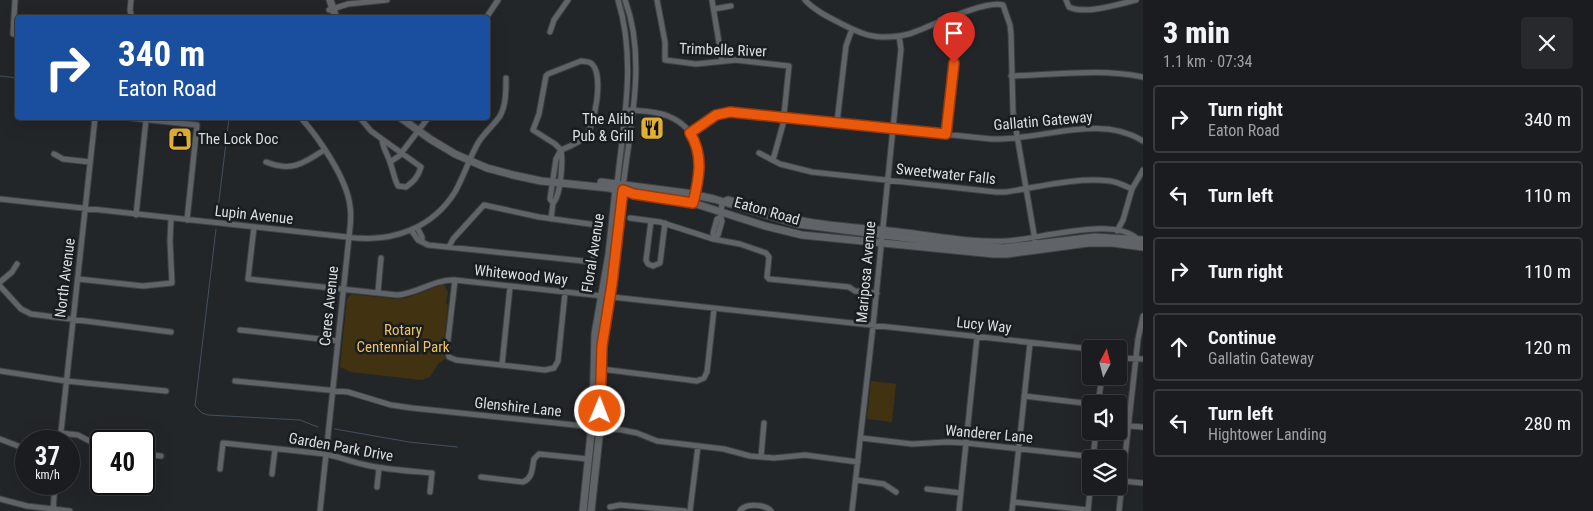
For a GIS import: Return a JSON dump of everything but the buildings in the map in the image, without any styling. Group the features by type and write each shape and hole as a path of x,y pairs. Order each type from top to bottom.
{"street":[{"path":"15,0 15,35"},
{"path":"131,0 131,15"},
{"path":"326,0 334,15"},
{"path":"330,0 332,15"},
{"path":"331,9 348,4 387,0"},
{"path":"488,15 498,0"},
{"path":"550,32 554,20 568,0"},
{"name":"Floral Avenue","path":"590,511 603,333 610,297 628,76 625,24 618,0"},
{"name":"Floral Avenue","path":"583,511 588,459 596,428 594,345 636,76 636,49 632,24 625,0"},
{"name":"Trimbelle River","path":"656,0 664,42 665,60 696,64 736,60 789,66 784,116"},
{"path":"712,0 722,61"},
{"path":"805,0 829,17 861,33 875,37 900,36 917,32 968,9 993,3 1000,3 1005,7 1010,25 1013,112 1035,244"},
{"path":"1066,0 1069,7 1077,10 1104,8 1136,0"},
{"path":"714,9 731,6"},
{"path":"940,20 954,56 946,134"},
{"path":"837,122 846,46 852,29"},
{"name":"Mariposa Avenue","path":"852,511 877,293 901,49 900,36"},
{"path":"551,219 552,203 550,199 562,160 561,150 533,130 539,114 546,76 581,62 589,62 598,74 591,128 583,139 561,150"},
{"path":"1012,76 1098,72 1143,77"},
{"name":"Lupin Avenue","path":"0,199 349,237 383,238 417,227 435,216 447,204 461,180 479,141 503,110 506,78"},
{"path":"625,110 668,116 690,133 697,145 699,155 699,172 693,203"},
{"name":"Gallatin Gateway","path":"690,133 708,119 723,112 784,116 1001,139 1059,131 1108,129 1128,133 1143,141"},
{"path":"773,160 784,116"},
{"name":"North Avenue","path":"61,430 95,120"},
{"path":"136,215 146,120 198,125 187,220"},
{"name":"Ceres Avenue","path":"302,120 342,178 349,196 351,216 320,511"},
{"path":"362,120 372,131 420,167 419,174 406,187 398,186 382,139"},
{"name":"Eaton Road","path":"405,120 442,147 513,176 695,195 797,224 882,232 988,248 1095,237 1140,240"},
{"path":"409,120 419,130"},
{"path":"390,162 402,152 426,120"},
{"path":"266,162 280,167 295,166 324,150"},
{"name":"Sweetwater Falls","path":"760,153 786,166 812,172 996,192 1064,183 1100,181 1119,183 1132,189"},
{"path":"54,154 63,159 90,162"},
{"path":"1117,231 1123,220 1132,189 1143,170"},
{"name":"Eaton Road","path":"620,187 634,194 693,203 721,215 802,235 994,254 1007,254 1076,231 1117,231 1130,233 1140,240"},
{"path":"714,238 713,233 717,220 721,215 722,202"},
{"path":"411,230 418,240 428,244 449,247 592,262 597,226 551,219 484,204 453,239 449,247"},
{"path":"78,279 143,286 172,283 171,218"},
{"path":"630,218 665,223 766,253 769,257 767,277 769,279 849,287 856,291 877,293"},
{"path":"651,220 646,260 648,264 653,266 660,264 665,223"},
{"name":"Whitewood Way","path":"254,227 248,279 403,294 438,282 455,280 873,326"},
{"path":"417,227 422,237 422,242"},
{"name":"Eaton Road","path":"1035,244 1113,243 1143,247"},
{"path":"378,292 381,258"},
{"path":"16,264 12,272 0,284 20,309 25,312 171,332"},
{"path":"455,280 447,349 449,357 456,360 550,370 554,368 558,361 565,293"},
{"path":"502,365 510,287"},
{"path":"601,369 697,381 704,378 707,372 714,309"},
{"path":"1124,450 1129,426 1136,358 1143,316"},
{"name":"Lucy Way","path":"873,326 1082,348"},
{"path":"240,330 338,341"},
{"path":"959,511 977,337"},
{"path":"1012,511 1030,343"},
{"path":"1128,358 1143,359"},
{"path":"0,371 66,381 166,392"},
{"name":"Glenshire Lane","path":"235,381 357,393 406,408 630,431 657,441 724,449 760,457 774,458 805,455 858,462"},
{"path":"1024,396 1082,403"},
{"path":"760,457 764,423"},
{"path":"1129,426 1143,427"},
{"name":"Wanderer Lane","path":"861,438 912,444 966,443 1082,457"},
{"path":"0,439 15,445"},
{"name":"Garden Park Drive","path":"220,469 222,444 325,454 379,468 432,473 430,492"},
{"path":"690,511 698,446"},
{"path":"272,474 275,449"},
{"path":"481,477 523,482 532,475 534,459 540,454 588,459"},
{"path":"155,455 161,456"},
{"path":"377,487 379,468"},
{"path":"856,480 884,484 896,492"},
{"path":"1127,482 1143,484"},
{"path":"927,489 961,493"},
{"path":"53,510 55,495"},
{"path":"1013,502 1088,511 1090,495"},
{"path":"1119,511 1121,495"},
{"path":"0,499 27,506 70,511"},
{"path":"610,507 620,505 685,511"},
{"path":"740,511 742,507 747,505 768,508 772,511"}],"green space":[{"name":"Rotary Centennial Park","path":"444,285 448,292 443,351 446,358 438,364 430,377 422,380 351,372 340,367 347,299 351,294 395,299 406,298"},
{"path":"871,381 896,384 892,422 867,419"}],"waterway":[{"path":"0,76 15,78"},
{"path":"217,217 229,120"},
{"path":"216,229 195,406 202,413 208,415 300,420 318,427"},
{"path":"335,429 409,442 457,447"}],"place":[{"name":"The Alibi Pub & Grill","path":"652,128"},
{"name":"The Lock Doc","path":"180,139"}],"route":[{"path":"600,411 602,346 612,284 623,190 634,194 693,203 700,164 697,145 690,133 708,119 723,112 784,116 946,134 954,63"}]}
